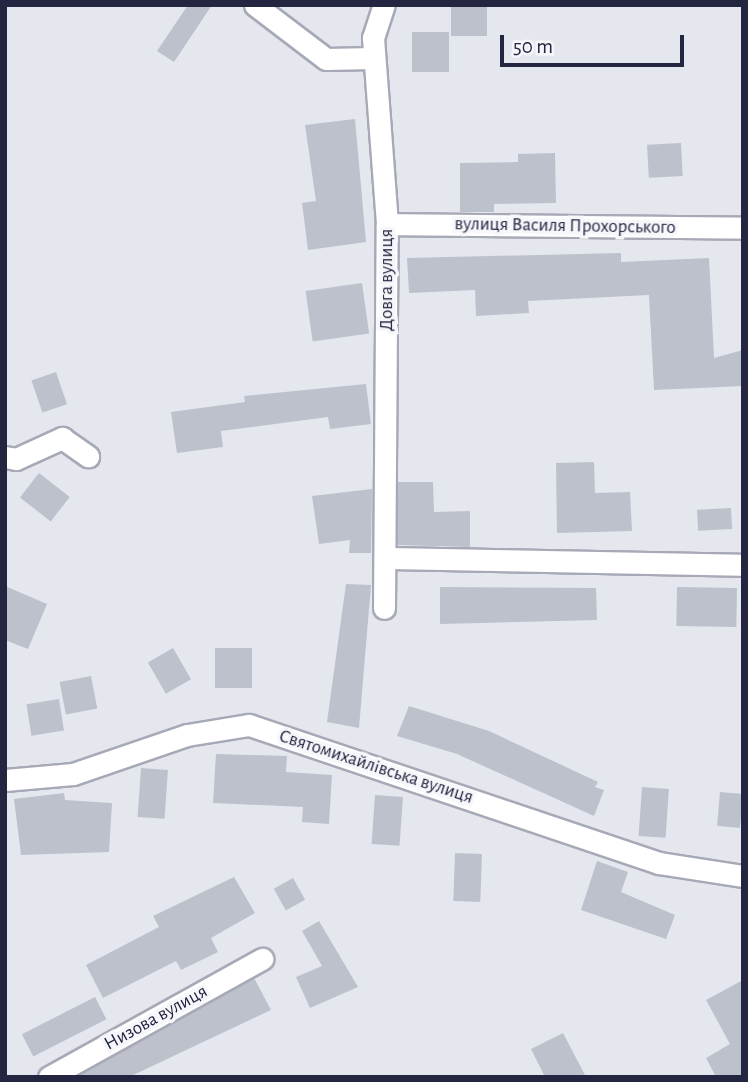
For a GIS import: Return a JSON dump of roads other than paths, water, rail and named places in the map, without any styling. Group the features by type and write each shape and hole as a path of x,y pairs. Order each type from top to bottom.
{"street":[{"path":"254,5 326,59 373,58"},
{"name":"Довга вулиця","path":"384,5 373,58 387,224 387,558 384,608"},
{"name":"вулиця Василя Прохорського","path":"387,224 743,228"},
{"path":"5,457 16,459 62,438 88,456"},
{"path":"387,558 743,565"},
{"name":"Святомихайлівська вулиця","path":"5,780 73,774 187,735 249,725 659,863 743,876"},
{"name":"Низова вулиця","path":"49,1077 262,959"}]}
